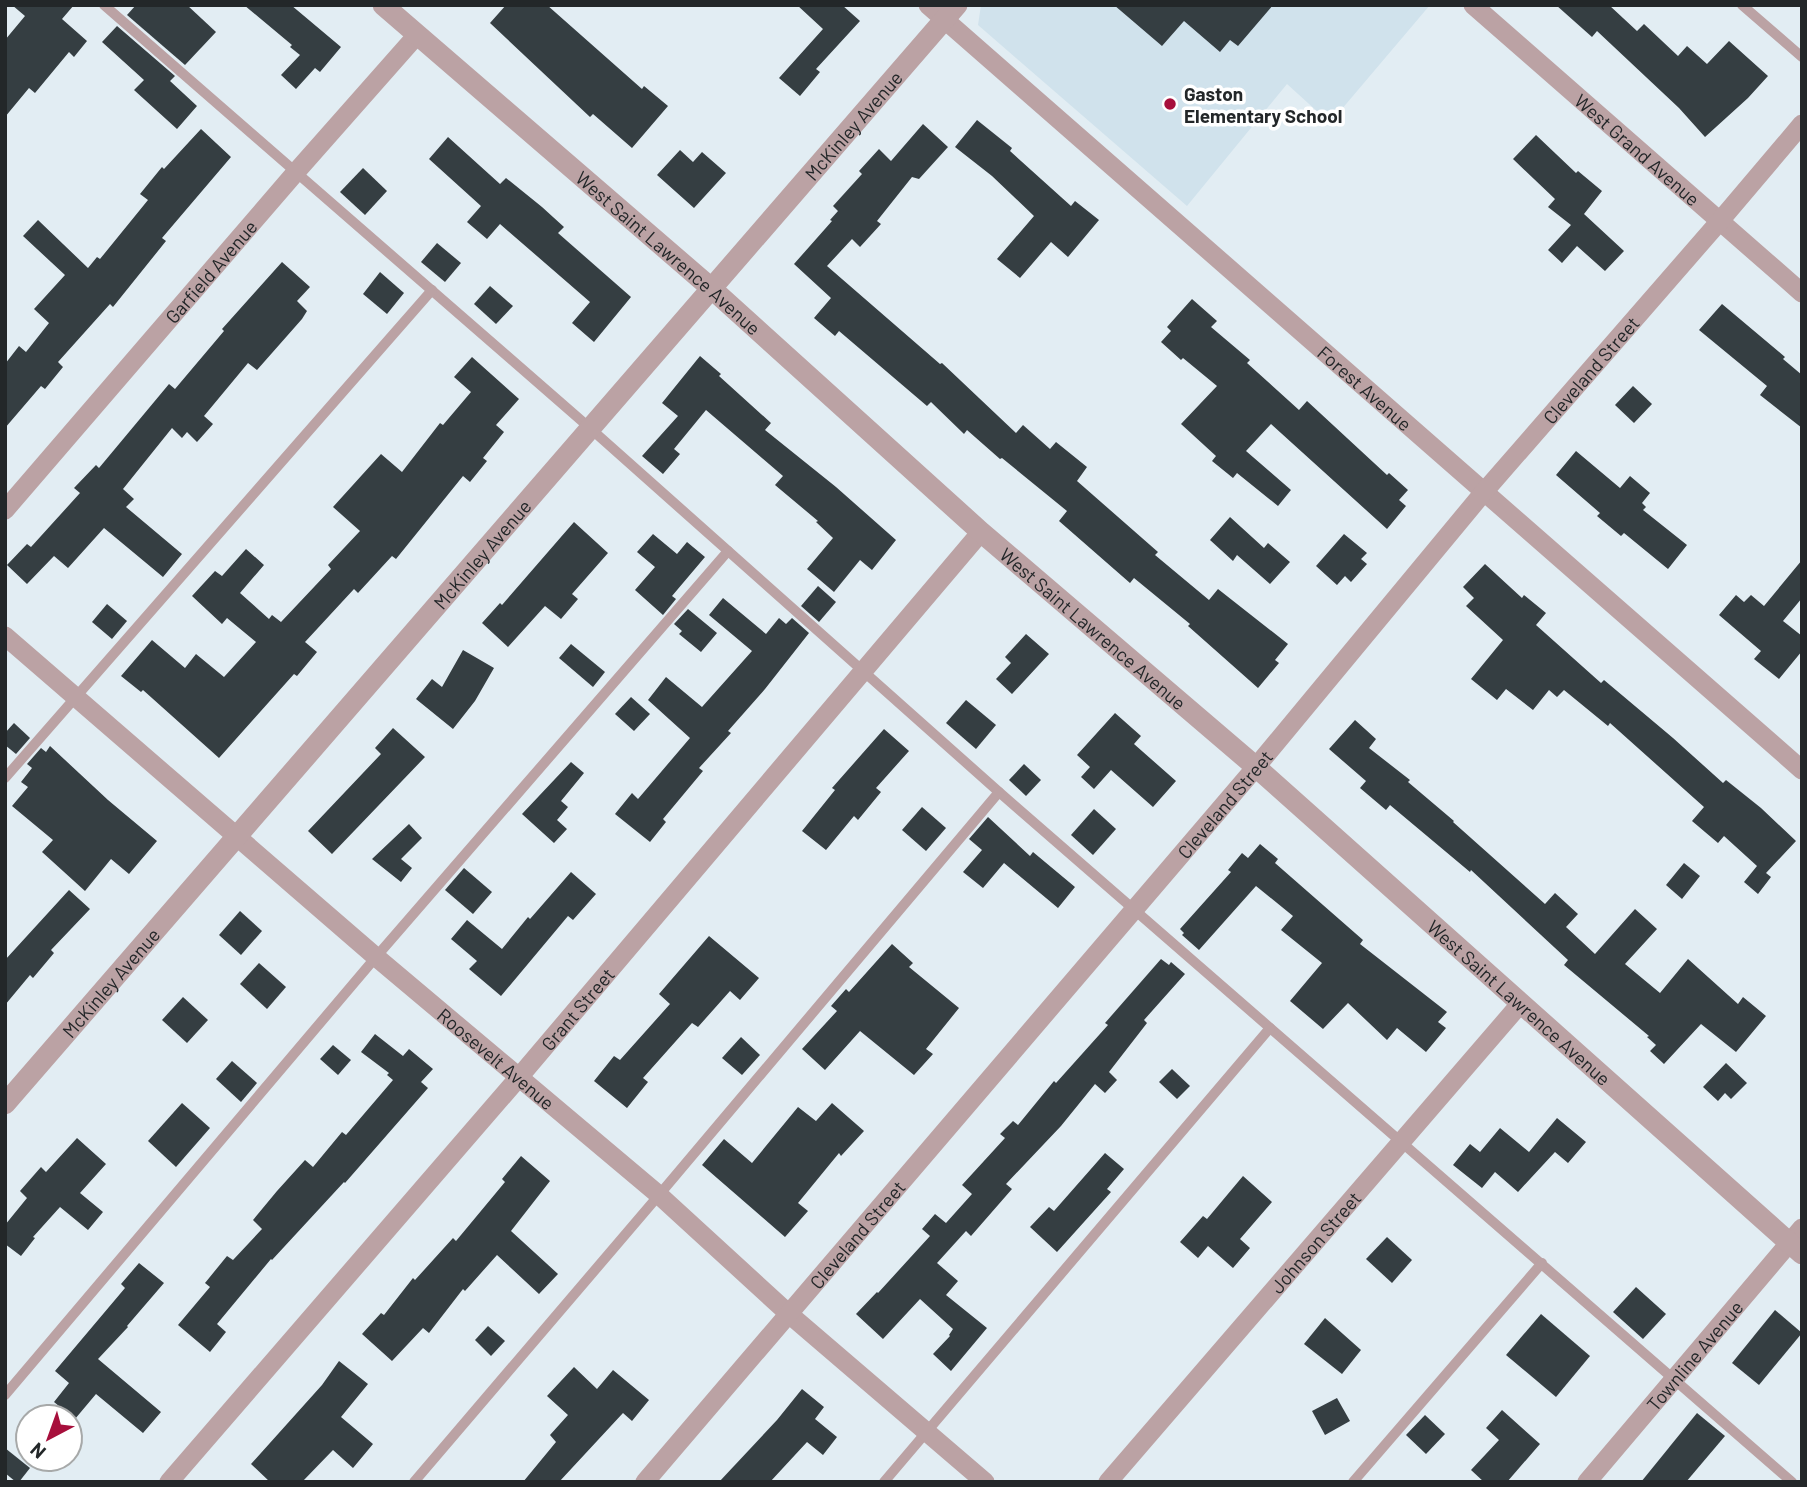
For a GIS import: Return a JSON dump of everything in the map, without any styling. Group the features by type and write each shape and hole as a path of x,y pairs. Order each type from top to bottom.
{"street":[{"name":"West Saint Lawrence Avenue","path":"383,5 711,288 981,532 1256,767 1521,1003 1798,1241"},
{"name":"Forest Avenue","path":"928,5 951,13 1483,493 1802,770"},
{"name":"West Grand Avenue","path":"1473,5 1802,293"},
{"name":"McKinley Avenue","path":"5,1104 951,13"},
{"name":"Garfield Avenue","path":"5,510 417,35"},
{"name":"Cleveland Street","path":"645,1482 1256,767 1483,493 1802,124"},
{"name":"Grant Street","path":"169,1482 520,1076 981,532"},
{"name":"Roosevelt Avenue","path":"5,636 238,834 376,957 659,1195 789,1314 985,1482"},
{"name":"Johnson Street","path":"1108,1482 1521,1003"},
{"name":"Townline Avenue","path":"1587,1482 1798,1241"}],"lane":[{"path":"104,5 591,429 863,673 1792,1482"},
{"path":"1742,5 1802,57"},
{"path":"5,778 432,290"},
{"path":"5,1395 376,957 727,551"},
{"path":"414,1482 999,792"},
{"path":"884,1482 1270,1028"},
{"path":"1353,1482 1542,1263"}],"shaded area":[{"name":"Gaston Elementary School","path":"981,5 1430,5 1330,123 1287,84 1187,206 978,25"}],"building":[{"path":"12,5 74,5 62,19 87,41 74,57 69,52 35,93 29,88 5,117 5,40 25,16"},
{"path":"136,5 187,5 216,32 185,65 127,15"},
{"path":"244,5 291,5 341,47 320,72 315,68 296,89 281,75 300,55 290,47 292,45"},
{"path":"506,5 547,5 642,89 644,86 668,106 632,148 593,114 590,117 490,23"},
{"path":"797,5 842,5 860,21 816,69 820,72 800,96 779,78 823,29"},
{"path":"1114,5 1273,5 1238,46 1230,40 1220,52 1184,21 1162,46"},
{"path":"1556,5 1609,5 1637,31 1644,24 1678,56 1687,46 1707,64 1729,41 1768,76 1705,137 1679,108 1597,31 1592,37"},
{"path":"117,26 175,76 170,81 197,106 177,129 134,90 144,80 102,42"},
{"path":"977,120 1012,148 1010,151 1071,206 1075,201 1099,220 1068,257 1051,242 1020,278 997,259 1034,216 992,176 955,147"},
{"path":"923,124 948,147 919,179 912,177 877,221 881,224 860,247 852,239 827,266 942,363 1016,433 1023,425 1050,449 1056,442 1087,467 1077,481 1158,552 1155,555 1209,600 1218,589 1288,644 1275,660 1279,663 1258,688 1188,626 1190,624 1134,578 1130,583 1059,521 1067,511 967,430 964,434 931,402 927,406 839,331 835,336 814,318 831,298 794,264 832,221 830,220 838,211 833,206 862,174 859,171 879,149 891,161"},
{"path":"201,129 231,157 162,238 166,241 113,307 110,304 58,362 63,367 45,389 41,386 5,428 5,364 19,346 26,352 49,323 34,309 65,275 23,236 38,220 88,268 97,257 100,259 148,200 140,194 162,167 164,169"},
{"path":"1536,135 1576,173 1578,171 1602,191 1584,214 1624,251 1605,271 1577,246 1562,263 1548,250 1571,225 1548,207 1555,199 1513,159"},
{"path":"448,137 500,184 506,178 542,207 564,227 558,233 631,297 594,342 572,323 590,302 500,224 487,239 467,222 481,206 429,159"},
{"path":"680,150 693,162 702,152 726,173 694,208 657,175"},
{"path":"363,168 387,191 365,215 340,192"},
{"path":"437,243 461,263 445,282 421,262"},
{"path":"282,262 310,287 297,301 307,311 302,319 257,370 248,363 204,416 213,424 197,442 187,432 182,438 172,428 123,489 134,499 126,507 182,554 163,577 104,528 68,568 54,556 27,584 7,565 27,544 31,547 80,493 74,488 96,465 99,468 169,384 175,389 224,331 222,329"},
{"path":"380,272 404,293 387,314 363,294"},
{"path":"490,286 513,306 496,324 474,304"},
{"path":"1192,299 1217,321 1211,327 1250,360 1247,363 1299,410 1307,401 1387,475 1389,473 1408,490 1399,500 1406,506 1387,529 1271,424 1246,451 1291,490 1278,506 1237,473 1233,478 1212,461 1216,456 1181,424 1217,386 1161,342 1171,331 1167,327"},
{"path":"1722,304 1785,357 1783,359 1802,375 1802,428 1760,395 1767,386 1699,330"},
{"path":"700,356 771,423 765,430 896,540 872,570 860,560 834,592 807,569 833,538 816,522 818,521 775,485 783,476 706,410 674,449 680,454 663,474 642,456 678,416 662,403"},
{"path":"472,357 519,399 496,425 504,432 483,458 487,461 470,482 463,476 396,559 392,556 358,593 354,589 305,642 317,652 219,758 143,690 141,692 121,676 152,640 185,668 196,654 224,677 256,642 227,618 222,624 192,596 215,571 222,576 246,549 264,565 240,593 269,619 272,615 281,622 331,569 328,565 360,531 333,507 381,454 402,472 440,423 443,425 471,392 454,377"},
{"path":"1633,386 1652,404 1634,423 1615,405"},
{"path":"1576,451 1620,488 1630,476 1650,493 1642,503 1646,507 1643,510 1687,545 1668,569 1624,533 1621,536 1597,516 1600,513 1556,475"},
{"path":"1230,517 1264,548 1268,543 1290,562 1270,584 1237,555 1233,561 1210,540"},
{"path":"574,522 608,553 572,594 578,599 561,619 545,606 508,647 482,623 500,603 502,605"},
{"path":"653,534 677,554 687,542 705,557 672,596 676,599 663,615 635,590 655,567 637,552"},
{"path":"1344,534 1367,553 1361,559 1367,564 1351,582 1345,576 1337,585 1316,566"},
{"path":"1802,560 1802,598 1783,621 1802,636 1802,651 1779,679 1754,659 1761,651 1719,615 1736,595 1744,602 1751,595 1764,606"},
{"path":"1485,564 1522,598 1524,595 1546,613 1536,625 1601,683 1604,680 1723,783 1726,780 1761,808 1796,841 1766,873 1771,877 1758,894 1744,882 1757,866 1724,836 1718,843 1692,821 1704,807 1610,723 1608,726 1564,690 1557,697 1549,690 1533,710 1506,689 1497,700 1471,679 1503,640 1466,606 1474,598 1463,587"},
{"path":"818,586 836,602 819,622 801,606"},
{"path":"723,598 766,634 779,618 786,624 792,618 809,633 728,731 731,733 699,768 703,771 663,819 666,822 650,842 615,814 632,793 638,799 690,738 648,700 666,677 702,707 752,651 709,615"},
{"path":"107,604 127,621 112,639 92,622"},
{"path":"688,609 717,633 701,652 679,634 682,631 674,624"},
{"path":"1026,634 1049,654 1012,694 996,679 1011,663 1005,657"},
{"path":"571,644 605,672 593,687 559,658"},
{"path":"463,650 494,668 475,701 453,729 416,699 432,679 442,687"},
{"path":"631,697 650,714 634,731 615,714"},
{"path":"966,700 996,725 976,749 946,723"},
{"path":"1115,713 1141,736 1134,744 1176,781 1153,807 1111,770 1094,789 1081,777 1090,767 1077,755"},
{"path":"1355,720 1376,739 1369,748 1410,780 1408,782 1545,904 1555,893 1578,914 1566,927 1595,954 1635,909 1657,929 1625,964 1660,993 1688,959 1738,1004 1743,997 1766,1016 1736,1052 1701,1024 1664,1064 1650,1051 1656,1045 1647,1037 1649,1036 1564,965 1568,960 1471,870 1470,872 1390,805 1386,810 1360,788 1366,781 1329,749"},
{"path":"14,723 30,738 16,754 5,745 5,733"},
{"path":"393,728 425,757 332,854 308,831 381,754 375,748"},
{"path":"884,729 909,751 876,788 881,792 858,820 854,816 826,850 802,831 835,790 832,788"},
{"path":"50,746 157,841 129,874 111,859 85,891 42,852 53,840 12,806 28,787 21,782 32,768 27,764 41,748 46,752"},
{"path":"571,762 584,773 561,801 568,807 557,820 567,829 554,843 522,814"},
{"path":"1024,764 1041,780 1026,796 1009,780"},
{"path":"922,807 946,828 926,851 902,830"},
{"path":"1094,809 1116,829 1093,855 1071,835"},
{"path":"988,817 1030,856 1033,852 1075,887 1058,908 1004,863 983,888 963,872 982,850 969,839"},
{"path":"409,824 422,838 401,859 412,868 401,882 372,859"},
{"path":"1260,844 1278,859 1275,863 1363,940 1360,944 1447,1012 1438,1022 1446,1028 1426,1052 1397,1028 1387,1040 1348,1003 1323,1029 1290,1001 1322,963 1281,930 1293,916 1256,886 1199,950 1182,935 1184,933 1180,929 1231,872 1228,870 1242,853 1248,858"},
{"path":"1684,863 1700,876 1682,899 1666,885"},
{"path":"464,868 492,892 473,914 445,890"},
{"path":"571,872 596,894 573,920 568,916 501,996 469,969 477,961 451,939 467,920 502,949"},
{"path":"69,890 90,909 51,950 54,953 33,978 30,975 5,1005 5,960"},
{"path":"240,911 262,931 241,955 219,935"},
{"path":"709,936 759,978 740,1000 730,991 698,1027 692,1023 643,1078 648,1082 627,1108 594,1081 614,1056 620,1060 670,1004 659,994"},
{"path":"892,944 913,963 909,967 959,1008 926,1049 933,1054 914,1075 860,1031 825,1070 802,1049 837,1011 831,1006 846,989 849,992"},
{"path":"1161,959 1169,965 1171,962 1185,974 1144,1020 1147,1023 1109,1072 1117,1080 1105,1093 1095,1084 1061,1126 1006,1184 1012,1189 971,1236 966,1231 937,1263 958,1281 946,1295 987,1328 951,1371 933,1354 953,1329 920,1299 883,1339 856,1314 930,1236 922,1229 935,1214 946,1223 972,1194 962,1185 1005,1138 1000,1134 1013,1121 1018,1125 1054,1081 1056,1083 1108,1025 1105,1023"},
{"path":"259,963 286,987 267,1009 240,984"},
{"path":"183,997 208,1020 187,1043 162,1020"},
{"path":"375,1034 403,1056 409,1049 433,1069 421,1082 428,1088 345,1183 271,1259 217,1324 226,1332 210,1352 178,1325 210,1287 205,1283 227,1256 233,1260 262,1229 253,1220 277,1191 305,1160 313,1167 342,1132 346,1135 393,1080 387,1075 389,1073 361,1052"},
{"path":"741,1037 760,1055 742,1075 722,1058"},
{"path":"333,1045 351,1060 338,1075 320,1059"},
{"path":"232,1061 257,1083 241,1102 216,1079"},
{"path":"1726,1063 1747,1083 1731,1099 1725,1093 1718,1101 1703,1087"},
{"path":"1172,1069 1190,1086 1177,1099 1159,1082"},
{"path":"182,1103 210,1128 176,1167 148,1141"},
{"path":"832,1103 864,1131 841,1156 839,1153 798,1203 808,1211 785,1237 702,1165 724,1139 752,1163 798,1107 816,1121"},
{"path":"1557,1118 1586,1142 1568,1163 1555,1152 1518,1192 1495,1172 1482,1188 1453,1165 1470,1144 1480,1152 1500,1128 1529,1152"},
{"path":"77,1138 106,1164 80,1193 103,1212 88,1230 60,1207 33,1237 35,1238 21,1256 5,1244 5,1225 27,1198 20,1191 41,1167 46,1172"},
{"path":"1105,1153 1124,1169 1107,1189 1111,1192 1057,1252 1030,1227 1049,1207 1054,1211"},
{"path":"521,1156 550,1181 511,1231 558,1274 539,1294 497,1255 465,1291 463,1289 429,1333 423,1328 392,1361 362,1334 381,1313 384,1315 413,1278 415,1280 453,1238 456,1241 505,1182 502,1179"},
{"path":"1243,1176 1272,1202 1240,1239 1250,1248 1233,1268 1208,1246 1198,1258 1180,1242 1203,1216 1207,1219"},
{"path":"1387,1237 1412,1260 1392,1283 1366,1259"},
{"path":"139,1263 164,1283 98,1359 161,1412 143,1433 96,1394 84,1408 84,1403 54,1402 69,1383 55,1371 125,1288 121,1284"},
{"path":"1636,1287 1666,1314 1643,1339 1613,1312"},
{"path":"1775,1310 1802,1333 1759,1385 1732,1363"},
{"path":"1541,1314 1590,1356 1556,1397 1506,1355"},
{"path":"1325,1318 1361,1350 1342,1374 1304,1344"},
{"path":"488,1326 505,1341 491,1356 475,1340"},
{"path":"339,1361 368,1384 341,1417 373,1444 353,1468 333,1450 302,1482 270,1482 251,1464 322,1385"},
{"path":"574,1367 597,1389 613,1370 649,1400 632,1421 623,1413 559,1482 523,1482 556,1442 550,1435 568,1415 547,1396"},
{"path":"802,1389 824,1407 815,1419 837,1437 823,1455 807,1442 770,1482 719,1482 777,1420"},
{"path":"1337,1398 1350,1421 1325,1435 1312,1411"},
{"path":"1502,1410 1540,1444 1507,1482 1484,1482 1471,1470 1499,1440 1486,1428"},
{"path":"1697,1413 1725,1436 1686,1482 1641,1482"},
{"path":"1425,1415 1445,1434 1426,1454 1406,1435"},
{"path":"5,1448 14,1455 14,1473 26,1473 16,1482 5,1473"}],"place":[{"name":"Gaston Elementary School","path":"1170,104"}]}
